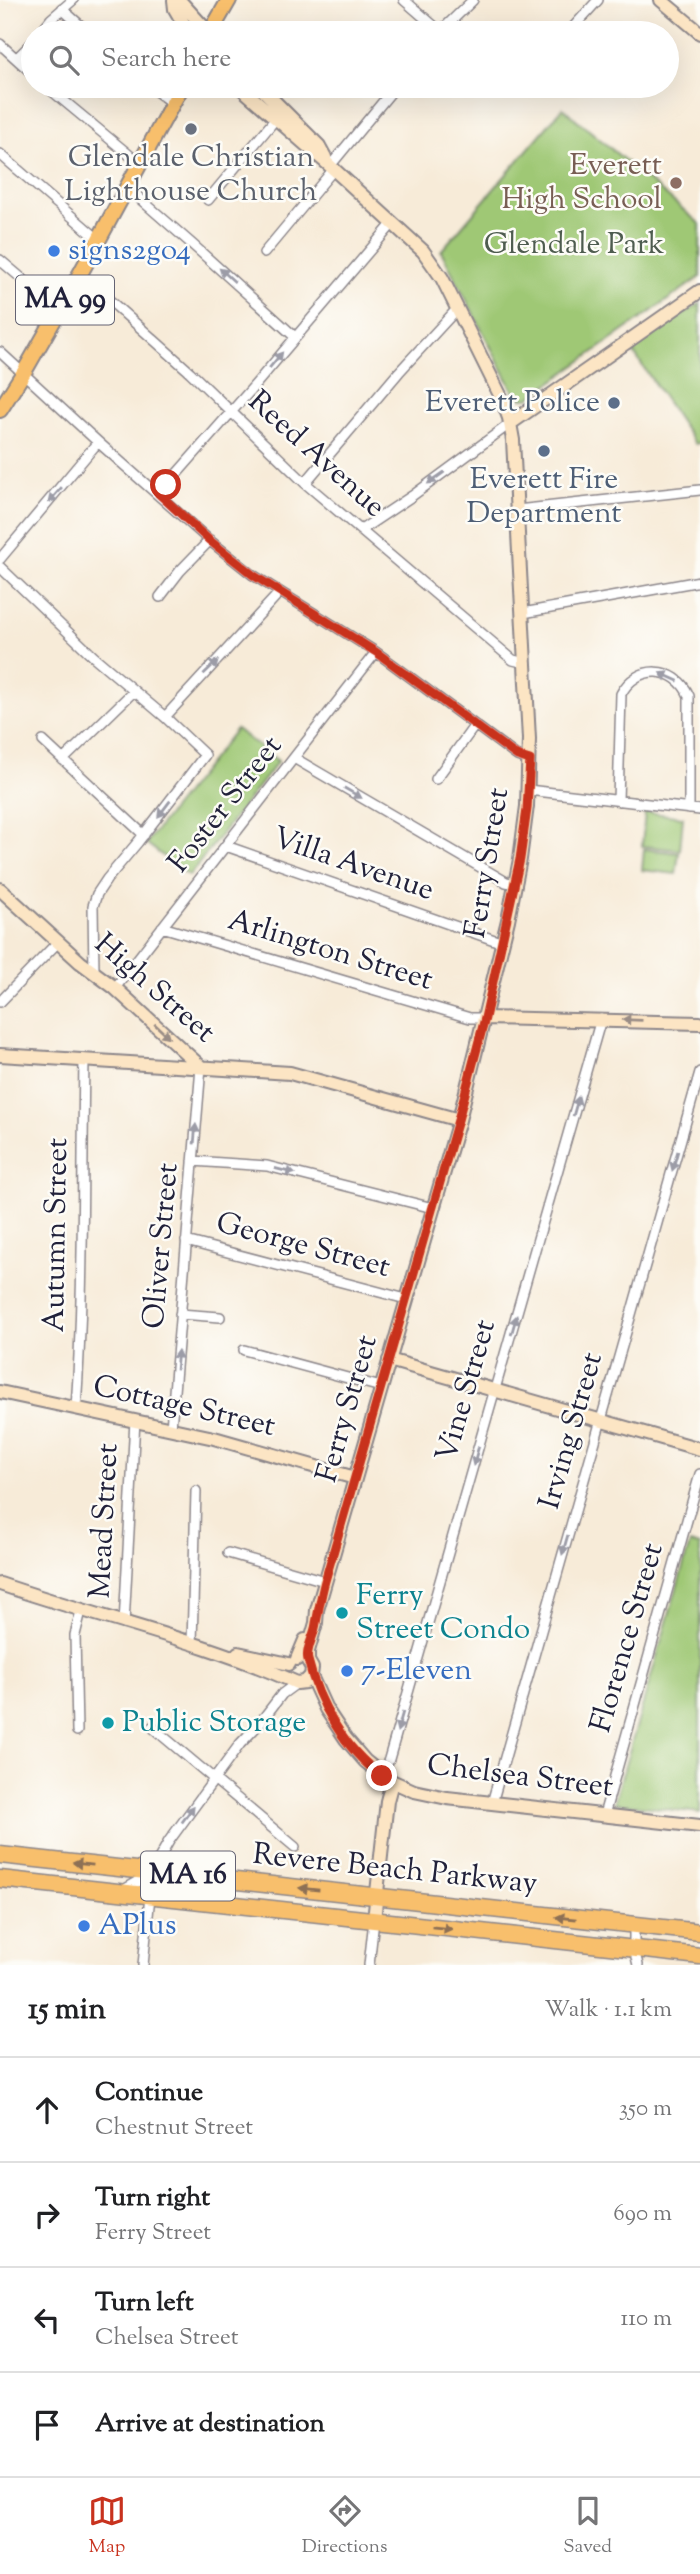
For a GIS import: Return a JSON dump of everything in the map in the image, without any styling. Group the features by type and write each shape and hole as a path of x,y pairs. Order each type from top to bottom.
{"highway":[{"name":"Revere Beach Parkway","path":"0,1855 700,1932"},
{"name":"Revere Beach Parkway","path":"0,1879 374,1920 636,1957 700,1956"}],"main road":[{"path":"174,0 175,9 182,21"},
{"path":"179,0 199,21"},
{"path":"217,21 229,0"},
{"path":"661,0 700,33"},
{"name":"MA 99","path":"0,410 80,274 175,98"},
{"name":"Ferry Street","path":"257,98 280,113"},
{"name":"Ferry Street","path":"269,98 331,166 393,223 432,264 502,399 511,423 530,760 516,884 485,1018 317,1610 298,1661"},
{"path":"511,423 700,291"},
{"name":"High Street","path":"0,889 115,988 201,1067 290,1073 458,1120"},
{"path":"485,1018 700,1023"},
{"path":"0,1055 201,1067"},
{"path":"389,1360 700,1449"},
{"name":"Cottage Street","path":"0,1392 171,1428 355,1478"},
{"path":"0,1584 301,1680"},
{"path":"220,1652 298,1661 312,1668 301,1680"},
{"path":"298,1661 287,1672 301,1680"},
{"name":"Chelsea Street","path":"301,1680 326,1709 352,1747 387,1779 428,1795 700,1826"},
{"name":"Vine Street","path":"374,1920 387,1779"}],"street":[{"path":"51,21 73,0"},
{"path":"404,0 427,21"},
{"path":"452,21 473,0"},
{"path":"579,21 598,0"},
{"path":"62,9 76,21"},
{"path":"0,44 21,62"},
{"path":"17,58 21,54"},
{"path":"60,98 139,163"},
{"path":"165,98 172,103"},
{"path":"264,253 386,98"},
{"path":"208,200 280,113"},
{"path":"0,154 99,240"},
{"path":"125,189 181,234 295,338"},
{"path":"159,494 393,223"},
{"path":"0,260 59,310"},
{"name":"Reed Avenue","path":"80,274 182,364 305,483 513,660 526,663"},
{"path":"305,483 399,372 457,309"},
{"path":"0,352 209,540 279,593 376,652 517,756 530,760"},
{"path":"360,530 412,496 511,423"},
{"path":"0,559 98,442"},
{"path":"517,510 700,490"},
{"path":"160,597 209,540"},
{"path":"0,567 94,657 205,755 107,879 93,906 94,972"},
{"path":"523,613 700,581"},
{"path":"165,717 279,593"},
{"name":"Foster Street","path":"115,988 376,652"},
{"path":"618,801 621,694 636,676 660,672 680,681 689,696 689,808"},
{"path":"63,760 134,691"},
{"path":"436,779 475,725"},
{"path":"43,741 144,835"},
{"path":"294,758 506,882 516,884"},
{"path":"528,790 700,810"},
{"name":"Villa Avenue","path":"226,846 503,943"},
{"name":"Arlington Street","path":"162,926 470,1018 485,1018"},
{"path":"0,1002 59,941"},
{"name":"Vine Street","path":"387,1779 389,1759 601,1019"},
{"name":"Autumn Street","path":"76,1408 83,1319 81,1232 84,1062"},
{"name":"Oliver Street","path":"171,1428 201,1067"},
{"name":"Irving Street","path":"492,1803 700,1072"},
{"path":"193,1161 267,1166 433,1208"},
{"name":"George Street","path":"187,1241 406,1298"},
{"path":"180,1314 220,1317"},
{"path":"244,1350 381,1387"},
{"name":"Mead Street","path":"124,1624 135,1420"},
{"name":"Florence Street","path":"604,1815 700,1474"},
{"path":"192,1644 196,1491"},
{"path":"228,1553 325,1581"},
{"path":"77,1731 75,1639 81,1611"},
{"path":"120,1892 152,1872 169,1841 214,1779 282,1694 301,1680"},
{"path":"152,1727 295,1847"},
{"path":"143,1965 150,1896"},
{"name":"Vine Street","path":"369,1965 374,1920"},
{"path":"634,1925 636,1957"}],"green space":[{"name":"Glendale Park","path":"563,108 700,224 700,277 529,398 521,398 514,392 441,251"},
{"path":"700,303 700,443 695,444 632,350"},
{"path":"236,729 278,761 189,876 146,843"},
{"path":"645,812 683,817 680,850 642,846"},
{"path":"644,849 679,853 676,874 642,870"},
{"path":"690,1543 700,1546 700,1813 614,1803"}],"place":[{"name":"Glendale Christian Lighthouse Church","path":"191,129"},
{"name":"Everett High School","path":"676,183"},
{"name":"signs2go4","path":"54,251"},
{"name":"Everett Police","path":"614,403"},
{"name":"Everett Fire Department","path":"544,451"},
{"name":"Ferry Street Condo","path":"342,1613"},
{"name":"7-Eleven","path":"347,1671"},
{"name":"Public Storage","path":"108,1723"},
{"name":"APlus","path":"84,1926"}],"route":[{"path":"166,485 159,494 209,540 253,575 376,652 517,756 530,760 520,859 485,1018 325,1581 308,1651 311,1676 326,1709 352,1747 382,1776"}]}
